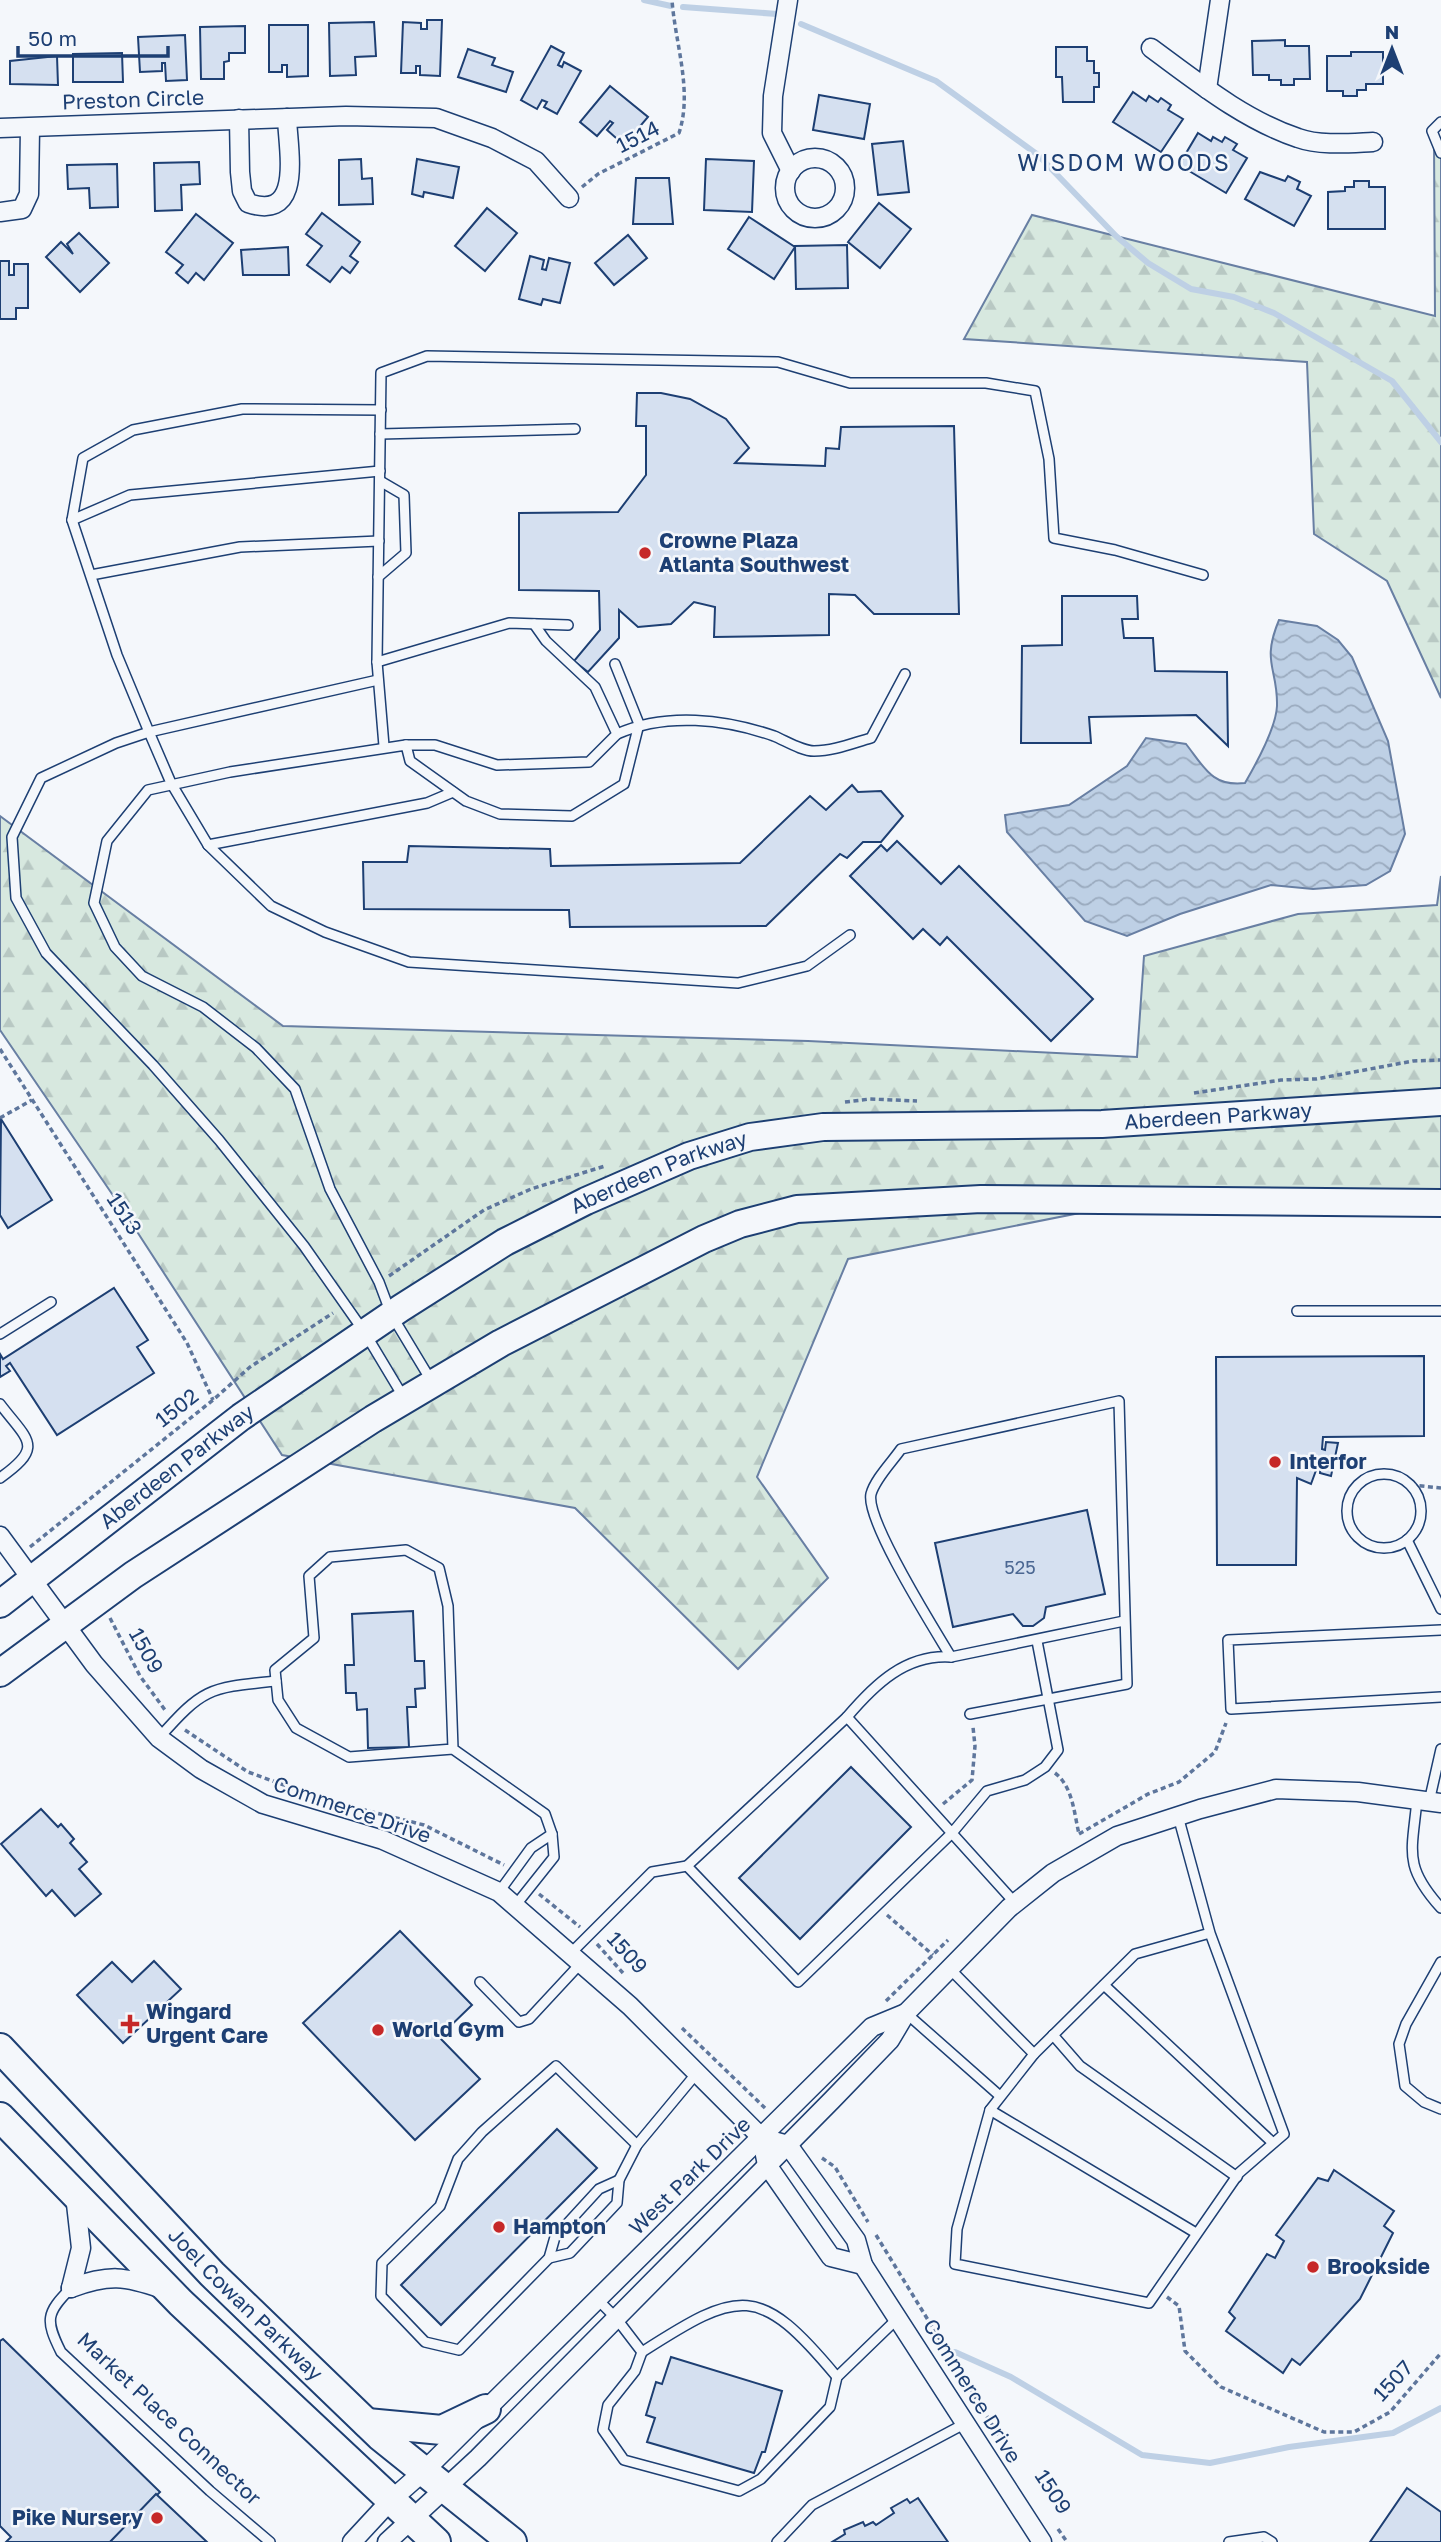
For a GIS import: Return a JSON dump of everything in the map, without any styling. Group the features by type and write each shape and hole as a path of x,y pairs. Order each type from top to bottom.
{"main road":[{"name":"Joel Cowan Parkway","path":"0,2048 212,2274 367,2424 512,2542"},
{"name":"Joel Cowan Parkway","path":"0,2117 169,2291 436,2542"},
{"path":"367,2424 442,2430 486,2409"}],"street":[{"path":"789,0 774,96 772,133 791,171"},
{"path":"1206,89 1220,0"},
{"path":"1151,48 1206,89 1259,121 1300,139 1373,142"},
{"name":"Preston Circle","path":"0,128 346,116 436,118 492,138 536,161 569,198"},
{"path":"239,119 242,191 248,202 260,206 274,205 285,197 289,185 287,118"},
{"path":"0,212 22,209 29,194 30,128"},
{"name":"Aberdeen Parkway","path":"0,1604 25,1569 68,1553 241,1417 391,1314 505,1242 586,1201 688,1156 762,1135 823,1127 1102,1124 1441,1102"},
{"path":"0,1673 133,1575 405,1400 501,1343 704,1239 740,1224 797,1209 981,1199 1441,1203"},
{"name":"Commerce Drive","path":"0,1536 94,1664 159,1738 201,1769 263,1804 319,1824 383,1840 499,1892 631,2006 695,2074 762,2138 790,2142 856,2240 863,2265 1042,2542"},
{"name":"West Park Drive","path":"434,2479 478,2458 890,2040 906,2013 1015,1903 1053,1873 1117,1836 1276,1789 1358,1792 1429,1802"},
{"name":"West Park Drive","path":"434,2479 486,2409 598,2300 676,2219 873,2027 906,2013"},
{"path":"762,2138 767,2165 831,2257 863,2265"},
{"name":"Market Place Connector","path":"71,2288 81,2248 75,2194"},
{"path":"71,2288 101,2277 131,2278 169,2291"},
{"path":"352,2542 399,2510 434,2479"},
{"path":"387,2542 399,2510 434,2479"}],"lane":[{"path":"1437,124 1434,141 1441,153"},
{"path":"384,746 377,662 381,373 427,356 778,362 850,383 986,383 1035,391 1049,459 1054,538 1115,550 1203,575"},
{"path":"381,410 242,409 133,430 83,458 72,520 117,655 149,732 171,783 208,845 271,906 325,932 409,962 738,983 807,966 850,935"},
{"path":"380,434 575,429"},
{"path":"72,520 130,495 380,471"},
{"path":"378,577 406,553 404,495 380,481"},
{"path":"91,575 240,547 379,541"},
{"path":"377,662 509,623 568,625"},
{"path":"534,624 546,640 595,687 617,734"},
{"path":"406,745 410,761 466,801 500,814 572,816 624,784 639,724 615,664"},
{"path":"433,1384 391,1314 379,1282 330,1189 295,1089 256,1048 203,1007 142,976 115,947 94,903 107,841 148,790 171,783 344,756 384,746 435,745 497,765 589,762 617,734 639,724 695,721 734,724 812,752 842,747 871,737 905,674"},
{"path":"378,680 149,732 116,743 41,778 12,837 16,898 46,953 110,1018 219,1140 304,1246 365,1333 405,1400"},
{"path":"208,845 427,803 453,792"},
{"path":"0,1334 51,1302"},
{"path":"1297,1311 1441,1311"},
{"path":"951,1657 904,1576 874,1516 870,1504 872,1492 901,1449 1119,1401 1127,1684 970,1714"},
{"path":"0,1404 27,1441 28,1450 24,1461 0,1478"},
{"path":"1374,1475 1399,1476 1411,1485 1421,1506 1421,1519 1407,1540 1397,1546 1374,1546 1355,1533 1347,1511 1354,1489 1374,1475"},
{"path":"1407,1540 1423,1566 1441,1609"},
{"path":"453,1749 449,1606 439,1569 406,1550 330,1557 309,1576 314,1638 275,1670 278,1700 296,1728 349,1757 453,1749 545,1814 552,1834 554,1857 515,1906"},
{"path":"480,1982 519,2022 529,2019 576,1958 590,1935 652,1872 687,1866 847,1717 866,1694 907,1663 929,1656 951,1657 1037,1641 1124,1621"},
{"path":"1441,1630 1228,1640 1231,1709 1441,1697"},
{"path":"687,1866 798,1982 952,1833 988,1790 1025,1780 1046,1766 1058,1750 1037,1641"},
{"path":"159,1738 197,1699 219,1687 276,1681"},
{"path":"847,1717 1015,1903"},
{"path":"1441,1749 1429,1802 1412,1856 1417,1878 1441,1908"},
{"path":"1178,1816 1210,1933 1284,2134 1237,2177 1196,2232 1149,2303 955,2264 957,2229 990,2109 1000,2096 1034,2054 1135,1954 1210,1933"},
{"path":"499,1892 531,1848 552,1834"},
{"path":"1441,1962 1406,2024 1399,2044 1405,2086 1424,2102 1441,2109"},
{"path":"950,1969 1034,2054"},
{"path":"1104,1985 1273,2143"},
{"path":"906,2013 1000,2096"},
{"path":"1053,2035 1080,2066 1237,2177"},
{"path":"619,2180 599,2189 555,2237 549,2258 459,2350 425,2342 382,2296 382,2263 440,2206 458,2159 482,2132 556,2066 638,2145"},
{"path":"549,2258 570,2253 617,2203 619,2180 638,2145 695,2074"},
{"path":"990,2109 1196,2232"},
{"name":"Market Place Connector","path":"71,2288 52,2306 49,2328 61,2352 210,2491 270,2542"},
{"path":"598,2300 617,2318 642,2352"},
{"path":"837,2377 803,2336 766,2309 732,2304 700,2315 642,2352 635,2371 608,2405 603,2430 624,2460 739,2491 761,2479 830,2407 837,2377 898,2318"},
{"path":"777,2542 812,2505 966,2423"},
{"path":"1229,2542 1264,2537 1272,2542"}],"path":[{"name":"1514","path":"569,198 598,174 639,156 679,133 683,121 683,74 674,33 672,0"},
{"name":"1513","path":"0,1049 187,1343 214,1400"},
{"path":"0,1118 32,1100"},
{"name":"1502","path":"25,1569 47,1531 214,1400 250,1367 345,1304"},
{"path":"1411,1485 1441,1488"},
{"path":"47,1531 68,1553"},
{"name":"1509","path":"98,1601 140,1676 174,1721 248,1772 325,1800 424,1825 516,1872"},
{"path":"933,1812 971,1780 975,1746 970,1714"},
{"path":"1046,1766 1064,1780 1069,1790 1079,1834"},
{"name":"1509","path":"531,1888 590,1935 627,1978"},
{"path":"876,1905 933,1955"},
{"path":"676,2023 744,2087 777,2123"},
{"path":"790,2142 835,2167 911,2298 1010,2454"},
{"name":"1507","path":"1157,2290 1179,2306 1185,2351 1221,2387 1324,2431 1354,2431 1390,2412 1441,2353"},
{"name":"1509","path":"1052,2520 1067,2542"}],"green space":[{"path":"1434,141 1441,153 1441,698 1387,581 1314,534 1307,362 964,339 1032,215 1435,316"},
{"path":"0,816 283,1026 808,1041 1137,1057 1144,956 1298,914 1437,905 1441,876 1441,1210 1135,1202 848,1259 757,1477 828,1578 738,1669 575,1508 282,1455 123,1210 0,1030"}],"water":[{"path":"1279,620 1317,626 1338,640 1352,657 1388,741 1405,834 1390,871 1366,885 1313,889 1271,885 1180,914 1127,936 1085,921 1007,832 1005,815 1069,805 1127,766 1146,738 1186,744 1210,774 1224,782 1245,783 1265,746 1276,715 1277,693 1271,646"}],"building":[{"path":"427,20 442,20 440,76 420,75 420,66 416,66 416,73 401,73 403,22 421,23 421,29 427,29"},
{"path":"374,22 376,56 355,57 356,75 330,76 329,23"},
{"path":"269,25 308,25 308,76 287,77 287,65 282,65 282,72 269,72"},
{"path":"245,26 245,53 229,53 229,61 224,62 224,79 201,79 200,27"},
{"path":"185,35 187,80 166,81 165,63 162,63 162,71 140,72 138,37"},
{"path":"1285,40 1285,46 1309,46 1310,79 1294,79 1294,85 1281,85 1281,80 1269,80 1269,75 1253,75 1252,41"},
{"path":"551,46 564,53 558,65 562,67 564,62 581,71 557,114 544,107 547,102 542,100 537,109 521,100"},
{"path":"1056,47 1087,47 1087,61 1094,61 1094,73 1099,73 1099,87 1094,87 1094,102 1063,102 1062,77 1056,77"},
{"path":"468,49 495,58 492,65 513,72 506,92 458,77"},
{"path":"1351,52 1383,52 1383,84 1366,84 1366,90 1357,90 1357,96 1343,96 1343,91 1327,91 1327,56 1351,56"},
{"path":"122,53 123,82 73,82 73,54"},
{"path":"57,56 58,85 10,84 10,61"},
{"path":"610,86 648,117 624,145 607,130 613,123 610,121 597,136 580,122"},
{"path":"1133,92 1146,101 1149,96 1158,102 1161,98 1171,105 1168,110 1183,119 1161,152 1113,122"},
{"path":"819,95 870,104 864,139 813,130"},
{"path":"1198,133 1211,141 1213,137 1222,142 1225,137 1237,144 1233,150 1247,158 1226,193 1179,165"},
{"path":"903,141 909,192 878,195 872,144"},
{"path":"361,159 362,179 372,178 373,204 339,205 339,160"},
{"path":"417,159 459,167 453,198 424,192 423,197 412,194"},
{"path":"706,159 754,161 752,212 704,210"},
{"path":"199,162 200,184 181,185 182,210 155,211 154,163"},
{"path":"117,164 118,207 90,208 89,188 68,189 67,165"},
{"path":"1260,172 1285,181 1288,176 1300,182 1297,189 1311,196 1294,226 1245,199"},
{"path":"636,178 669,178 673,224 633,224"},
{"path":"1354,181 1369,181 1369,187 1385,187 1385,229 1328,229 1328,192 1345,191 1345,187 1354,187"},
{"path":"879,203 911,229 880,268 848,242"},
{"path":"487,208 517,233 485,271 455,246"},
{"path":"322,213 360,242 350,256 358,262 350,273 342,267 330,282 307,265 322,246 306,234"},
{"path":"196,214 233,243 204,280 196,273 188,283 176,273 183,265 166,252"},
{"path":"749,217 795,247 774,279 728,249"},
{"path":"79,233 109,263 80,292 46,257 61,242 73,254 67,244"},
{"path":"628,235 647,258 614,285 595,263"},
{"path":"847,245 848,288 796,289 795,246"},
{"path":"288,247 289,275 243,275 241,250"},
{"path":"530,256 544,260 542,269 546,270 549,258 570,263 560,303 543,299 541,305 519,299"},
{"path":"0,261 9,261 9,275 14,275 14,264 28,264 28,308 16,308 16,319 0,319"},
{"path":"637,393 661,393 690,399 726,419 749,448 735,463 825,466 826,448 839,449 841,427 954,426 959,614 874,614 855,595 829,594 829,635 714,637 715,607 694,602 671,624 638,627 619,610 619,638 588,672 574,661 600,630 599,591 519,590 519,513 618,512 646,475 646,426 636,426"},
{"path":"1062,596 1137,596 1138,619 1122,619 1124,638 1153,638 1155,671 1227,672 1228,746 1196,715 1089,717 1091,743 1021,743 1022,646 1062,645"},
{"path":"852,785 858,792 881,791 903,816 881,842 863,842 847,858 840,854 766,926 570,927 569,910 364,909 363,862 407,862 409,846 550,849 551,866 740,863 810,796 826,810"},
{"path":"897,841 941,884 959,866 1093,999 1051,1041 947,937 940,945 923,929 913,939 850,876 881,845 887,851"},
{"path":"1,1119 52,1200 8,1228 0,1215"},
{"path":"114,1288 148,1340 137,1347 154,1373 57,1435 10,1363 6,1366 10,1371 0,1377 0,1354 3,1359"},
{"name":"Interfor","path":"1424,1356 1424,1436 1323,1437 1322,1449 1325,1450 1326,1442 1338,1443 1331,1476 1320,1473 1321,1465 1318,1465 1311,1484 1297,1478 1296,1565 1217,1565 1216,1357"},
{"path":"1087,1510 1105,1594 1046,1607 1044,1618 1033,1626 1023,1626 1013,1614 953,1627 935,1543"},
{"path":"413,1611 415,1661 424,1661 425,1688 415,1689 416,1707 407,1707 409,1747 368,1748 367,1709 357,1710 356,1693 346,1693 345,1665 354,1665 352,1614"},
{"path":"851,1767 911,1827 800,1939 739,1878"},
{"path":"41,1809 58,1827 61,1824 74,1839 70,1843 87,1862 79,1869 101,1894 75,1916 52,1890 46,1896 1,1844"},
{"name":"World Gym","path":"400,1931 472,2005 439,2037 480,2079 415,2140 303,2023"},
{"path":"154,1961 181,1989 123,2043 77,1995 112,1962 132,1982"},
{"name":"Hampton","path":"557,2129 597,2168 441,2325 401,2285"},
{"path":"1334,2170 1394,2211 1384,2226 1393,2233 1360,2299 1300,2365 1292,2359 1283,2373 1226,2331 1235,2318 1229,2312 1267,2254 1275,2258 1284,2241 1276,2235 1318,2178 1328,2181"},
{"path":"3,2339 160,2492 110,2542 6,2542 11,2537 0,2526 0,2341"},
{"path":"671,2357 782,2391 765,2452 762,2452 754,2473 647,2442 655,2418 646,2415 656,2382 662,2384"},
{"path":"1407,2488 1441,2512 1441,2542 1370,2542"},
{"name":"Pike Nursery","path":"156,2494 207,2542 110,2542"},
{"path":"918,2498 948,2542 832,2542 845,2534 844,2530 863,2522 865,2526 873,2522 876,2525 894,2513 891,2508 907,2499 910,2503"}],"waterway":[{"path":"644,0 671,6"},
{"path":"683,7 777,14"},
{"path":"801,24 936,81 1038,155 1116,236 1148,263 1191,289 1234,297 1274,313 1392,381 1441,442"},
{"path":"955,2352 1011,2377 1142,2455 1210,2463 1289,2447 1393,2433 1441,2408"}],"place":[{"name":"Crowne Plaza Atlanta Southwest","path":"645,553"},
{"name":"Interfor","path":"1275,1462"},
{"name":"Wingard Urgent Care","path":"130,2024"},
{"name":"World Gym","path":"378,2030"},
{"name":"Hampton","path":"499,2227"},
{"name":"Brookside","path":"1313,2267"},
{"name":"Pike Nursery","path":"157,2518"}],"district":[{"name":"WISDOM WOODS","path":"1124,163"}]}
